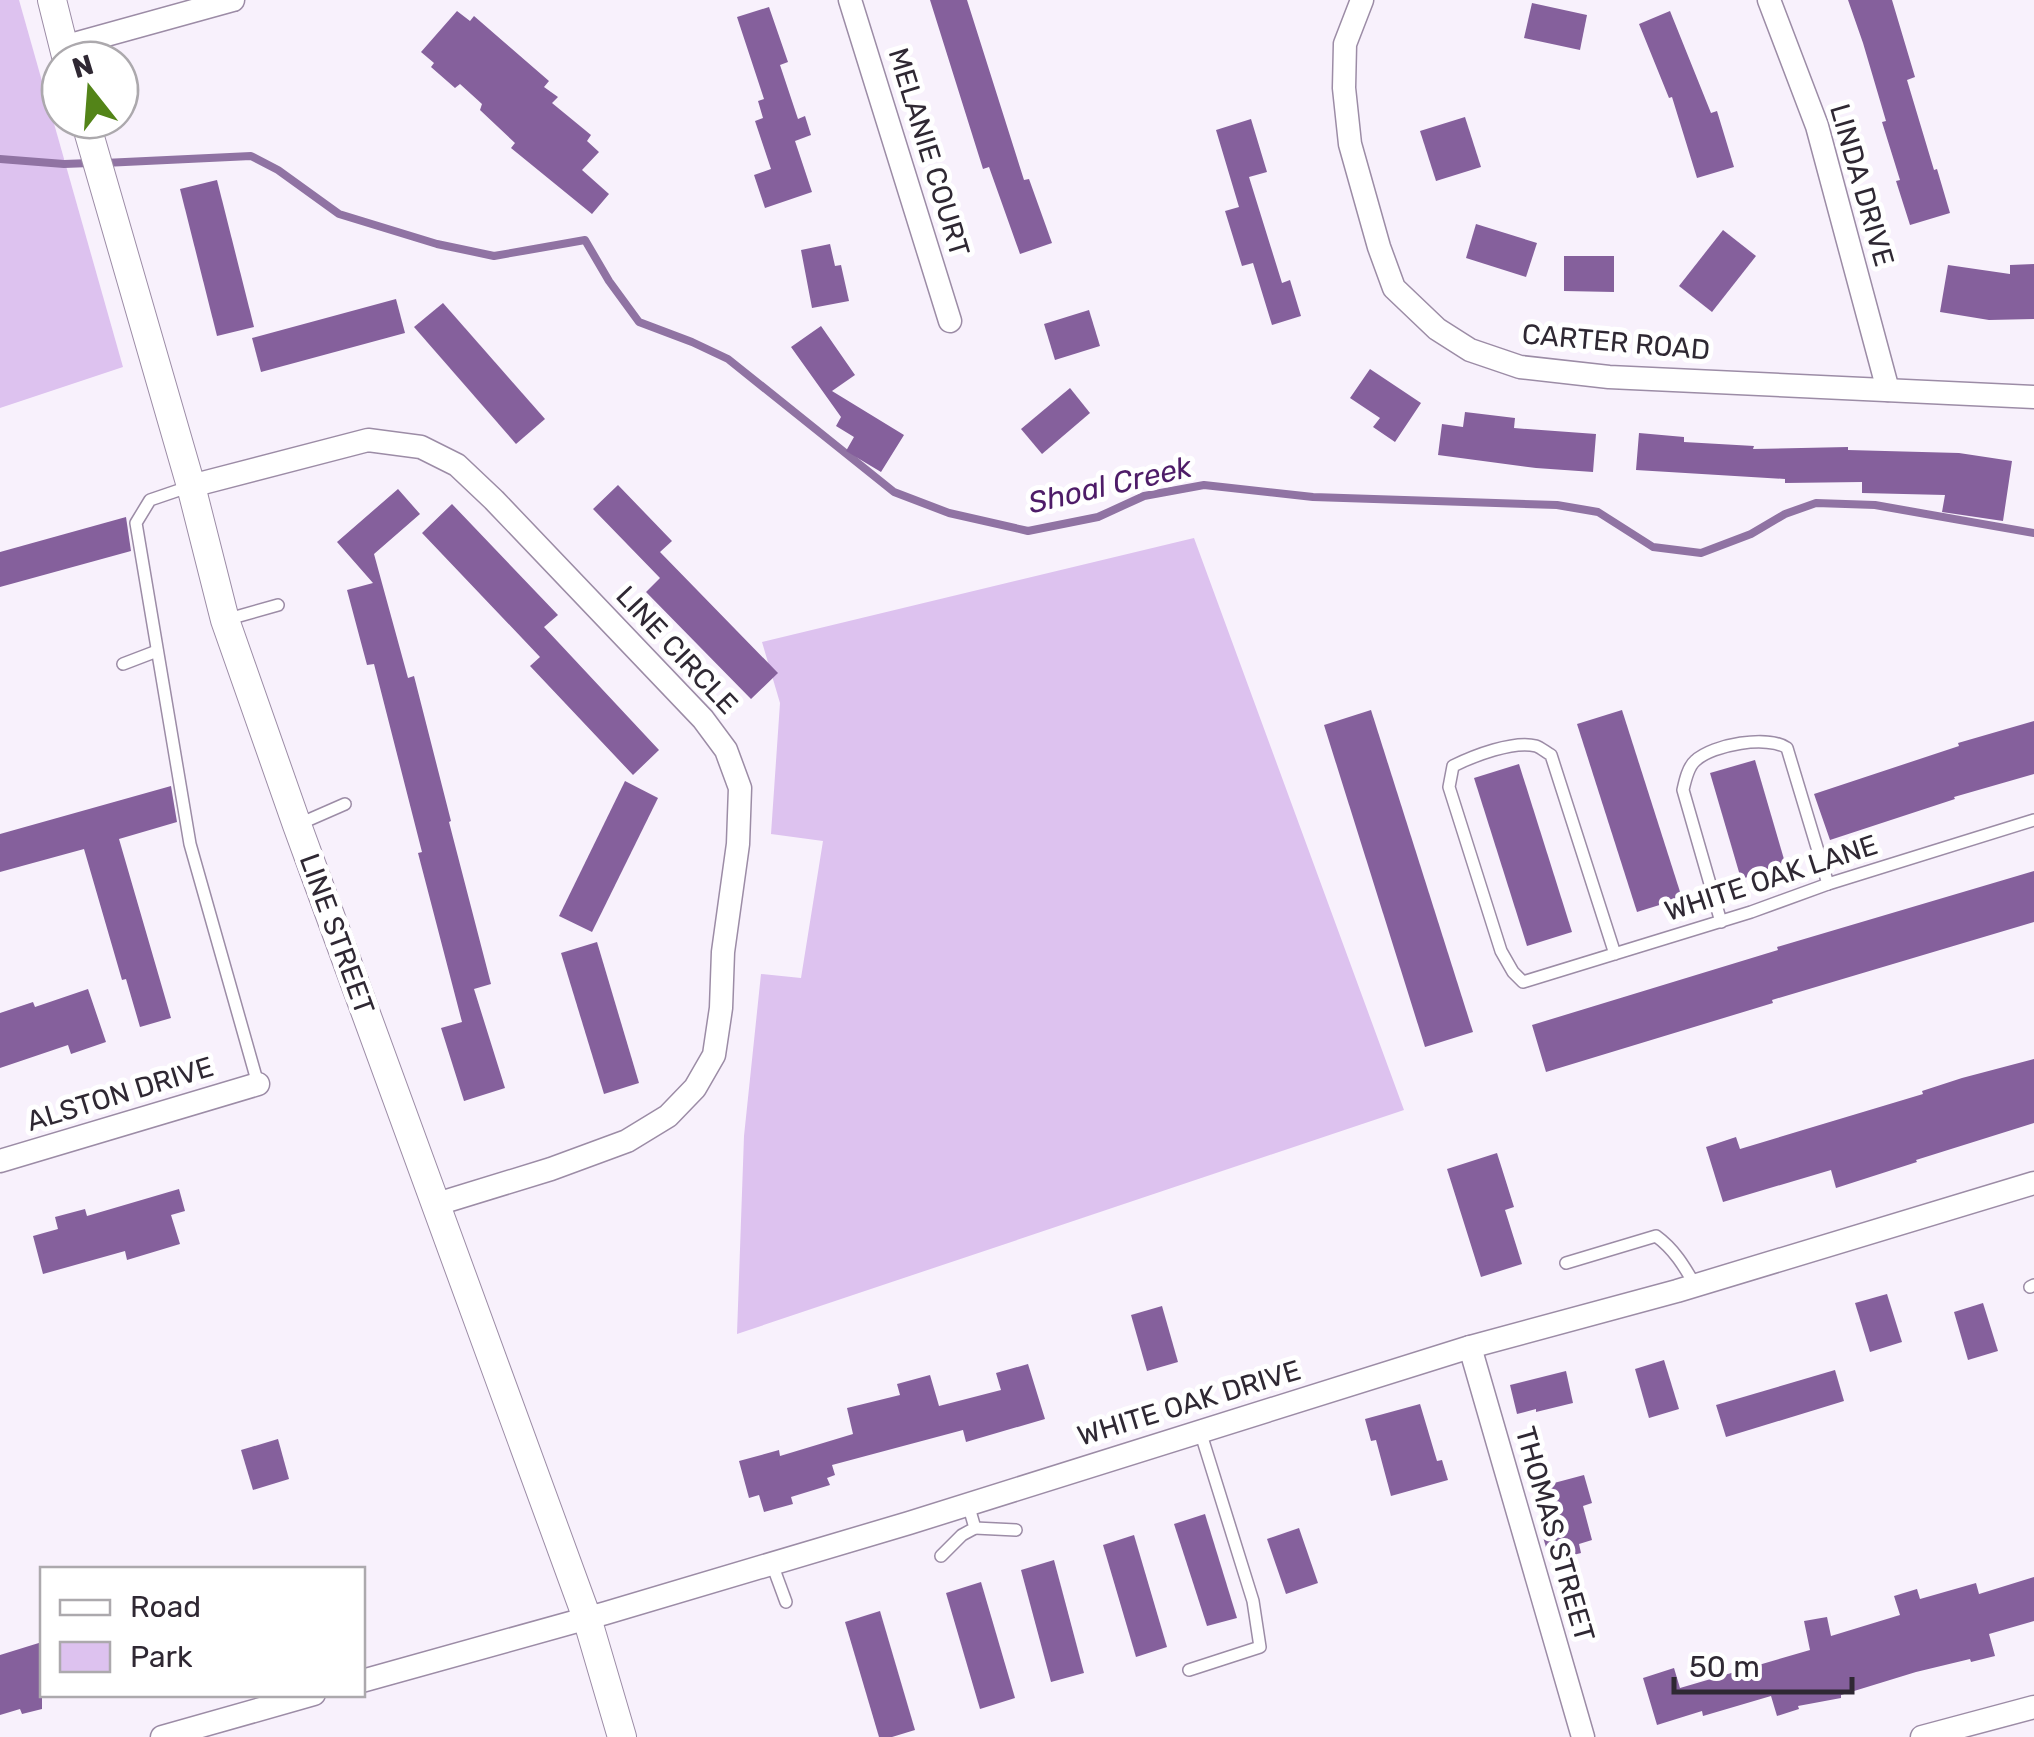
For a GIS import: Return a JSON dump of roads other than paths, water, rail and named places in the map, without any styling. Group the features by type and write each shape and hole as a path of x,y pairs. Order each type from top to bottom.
{"street":[{"path":"52,0 62,40"},
{"path":"106,40 233,0"},
{"name":"MELANIE COURT","path":"850,0 950,321"},
{"name":"CARTER ROAD","path":"1362,0 1345,44 1344,88 1350,144 1379,247 1394,288 1437,328 1470,350 1520,368 1609,377 2034,397"},
{"name":"LINDA DRIVE","path":"1768,0 1817,126 1888,390"},
{"name":"LINE STREET","path":"90,140 191,486 225,620 296,825 587,1618 622,1737"},
{"name":"LINE CIRCLE","path":"191,486 368,440 421,447 457,465 704,719 726,750 740,788 738,844 723,952 722,1008 714,1055 695,1088 668,1116 627,1141 437,1204"},
{"name":"ALSTON DRIVE","path":"0,1161 258,1084"},
{"name":"WHITE OAK DRIVE","path":"365,1680 772,1564 1470,1347 1695,1285 2034,1183"},
{"name":"THOMAS STREET","path":"1470,1347 1583,1737"},
{"path":"162,1737 303,1697"},
{"path":"1922,1737 2034,1707"}],"lane":[{"path":"191,486 150,500 136,524 190,844 258,1084"},
{"path":"225,620 278,605"},
{"path":"123,664 157,651"},
{"path":"1721,922 1683,790 1695,761 1720,748 1744,742 1778,742 1788,748 1828,884"},
{"name":"WHITE OAK LANE","path":"1614,954 1550,755 1538,746 1517,746 1472,756 1453,766 1449,787 1501,951 1524,982 1721,922 2034,820"},
{"path":"296,825 345,804"},
{"path":"1566,1262 1656,1236 1676,1255 1695,1285"},
{"path":"1189,1670 1260,1646 1253,1601 1200,1431"},
{"path":"968,1504 975,1528"},
{"path":"941,1556 975,1528 1016,1530"},
{"path":"772,1564 786,1602"}],"waterway":[{"name":"Shoal Creek","path":"104,163 251,156 278,170 339,214 437,244 494,256 585,240 639,322 728,359 894,492 949,513 1028,531 1098,517 1144,496 1204,485 1313,497 1557,505 1598,512 1653,547 1701,553 1816,503 1875,505 2034,533"},
{"name":"Shoal Creek","path":"0,159 90,163"}]}
